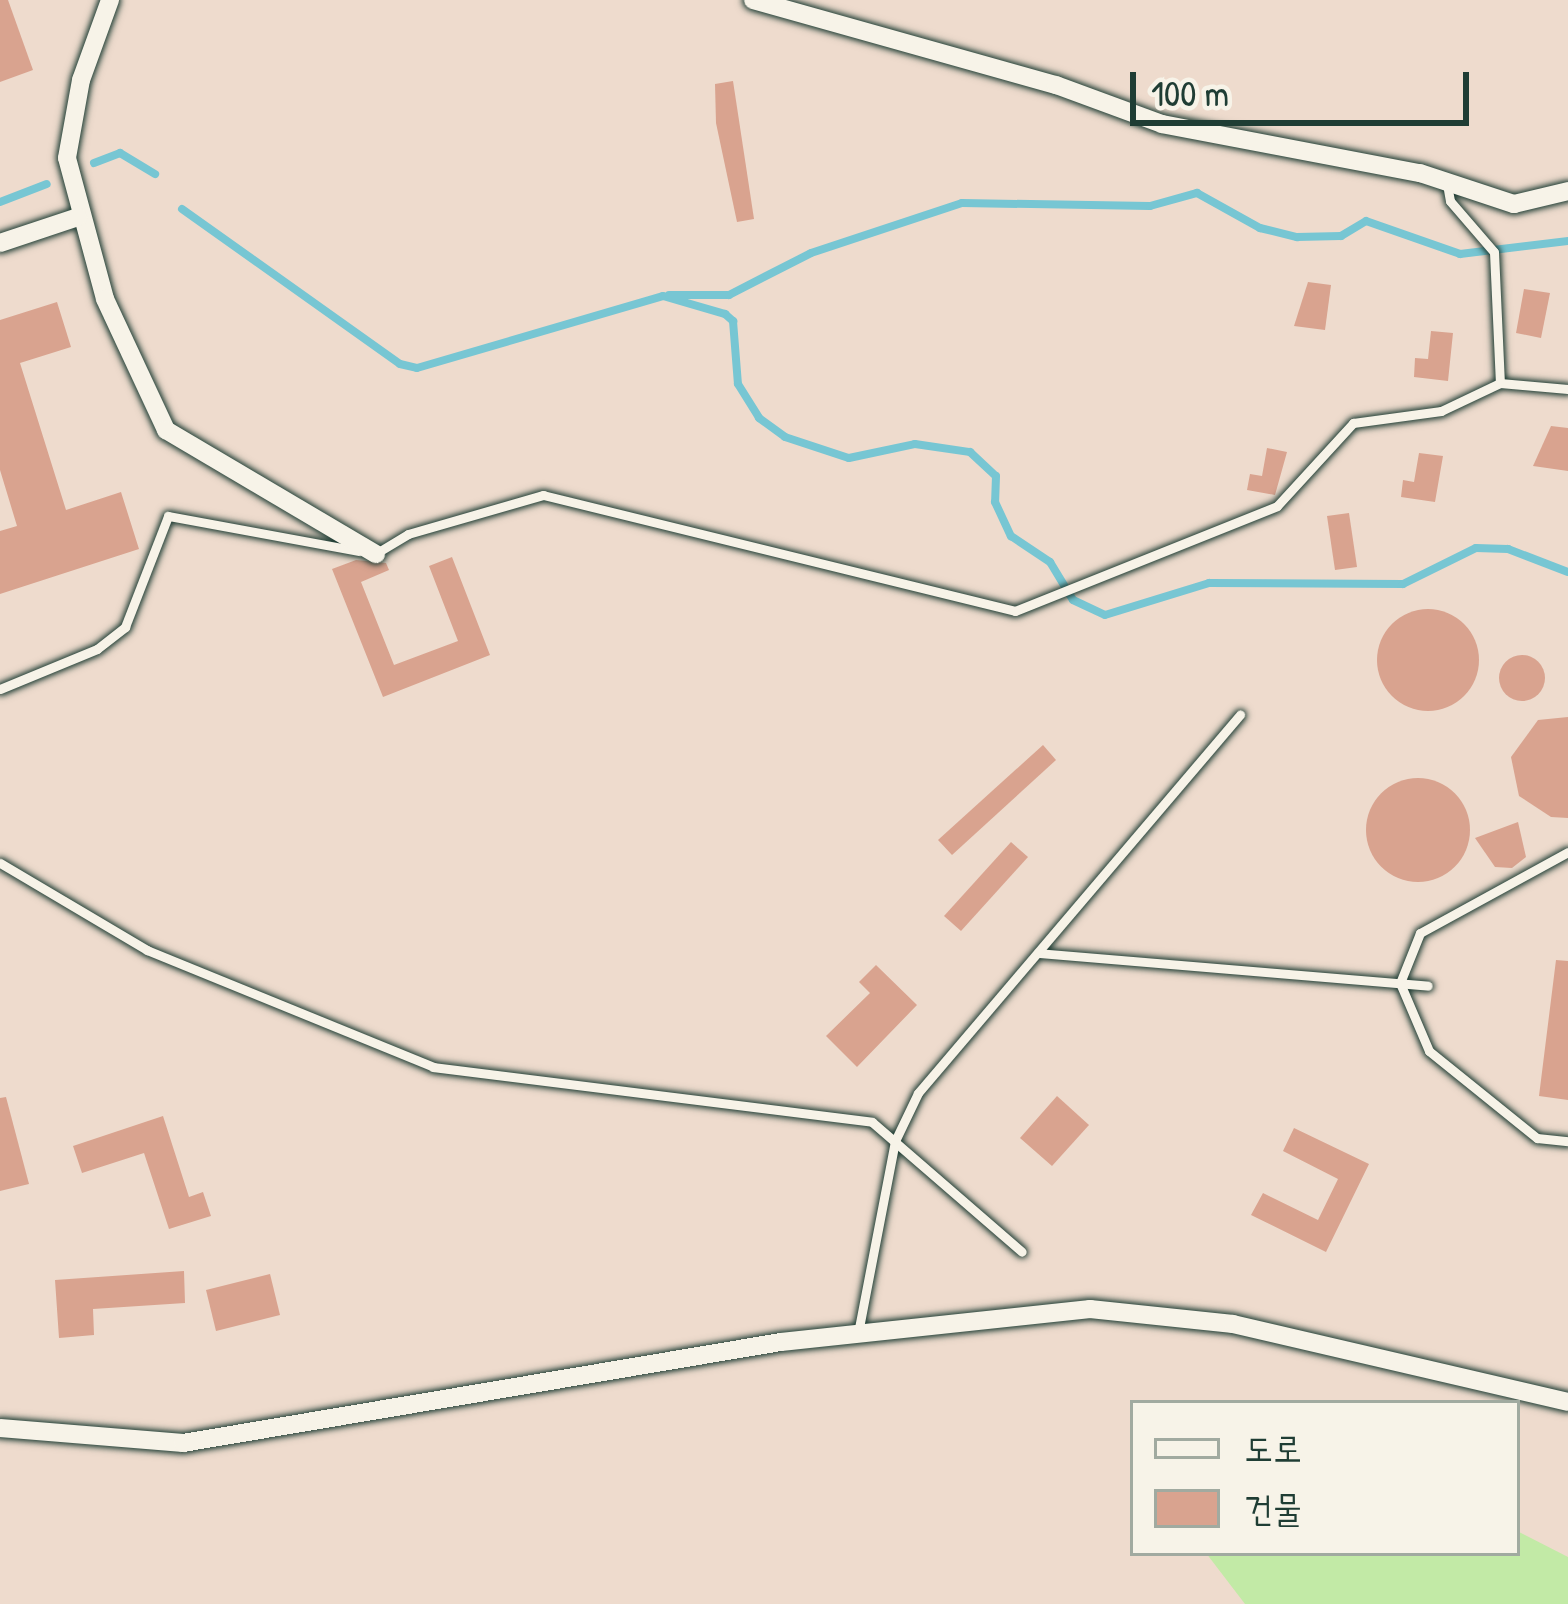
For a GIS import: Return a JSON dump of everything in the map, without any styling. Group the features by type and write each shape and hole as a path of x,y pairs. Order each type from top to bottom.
{"street":[{"path":"110,0 81,80 68,158 71,183 78,217 166,430 376,554"},
{"path":"753,0 1056,86 1162,124 1448,182 1514,205 1568,191"},
{"path":"0,243 78,217"},
{"path":"0,1428 183,1443 858,1333 1126,1308 1233,1324 1568,1402"}],"lane":[{"path":"1448,182 1450,201 1494,252 1499,383"},
{"path":"0,689 97,649 125,628 169,516 376,554 408,534 543,495 1015,611 1277,506 1346,426 1441,410 1499,383 1568,389"},
{"path":"858,1333 895,1141 918,1094 1240,714"},
{"path":"1568,852 1420,933 1400,983 1429,1051 1538,1138 1568,1141"},
{"path":"0,863 147,950 433,1067 860,1118 895,1141 1022,1252"},
{"path":"1038,952 1428,986"}],"green space":[{"path":"1520,1533 1568,1557 1568,1604 1245,1604 1208,1556 1520,1556"}],"building":[{"path":"0,0 8,0 33,70 0,82"},
{"path":"733,81 754,219 737,222 716,123 715,84"},
{"path":"1308,282 1331,285 1325,330 1294,326"},
{"path":"1524,289 1550,293 1541,338 1516,333"},
{"path":"57,302 71,347 20,363 66,510 121,492 139,549 0,594 0,531 17,526 0,470 0,320"},
{"path":"1431,331 1453,333 1448,381 1414,377 1415,358 1428,359"},
{"path":"1551,426 1568,428 1568,471 1533,466"},
{"path":"1267,448 1287,452 1275,495 1247,490 1250,474 1262,476"},
{"path":"1419,453 1443,456 1435,502 1401,497 1403,480 1414,482"},
{"path":"1349,513 1357,567 1335,570 1327,516"},
{"path":"452,557 490,655 383,697 332,569 356,560 386,563 389,570 361,582 394,665 458,641 429,566"},
{"path":"1428,609 1447,613 1464,624 1475,641 1479,660 1475,679 1464,696 1447,707 1428,711 1409,707 1392,696 1381,679 1377,660 1381,641 1392,624 1409,613"},
{"path":"1522,655 1539,661 1545,678 1539,695 1522,701 1505,695 1499,678 1505,661"},
{"path":"1568,717 1568,818 1551,817 1519,796 1511,757 1538,720"},
{"path":"1043,745 1056,760 952,855 938,840"},
{"path":"1418,778 1438,782 1455,793 1466,810 1470,830 1466,850 1455,867 1438,878 1418,882 1398,878 1381,867 1370,850 1366,830 1370,810 1381,793 1398,782"},
{"path":"1518,822 1526,857 1512,868 1495,867 1475,838"},
{"path":"1011,842 1028,857 961,931 944,916"},
{"path":"1556,960 1568,961 1568,1100 1539,1096"},
{"path":"876,965 917,1005 857,1067 826,1036 870,993 859,982"},
{"path":"1057,1096 1089,1125 1052,1166 1020,1138"},
{"path":"6,1097 29,1184 0,1191 0,1098"},
{"path":"163,1116 189,1197 203,1192 211,1216 169,1229 144,1153 82,1173 73,1146"},
{"path":"1294,1128 1369,1164 1326,1252 1251,1215 1263,1193 1318,1220 1338,1179 1283,1151"},
{"path":"184,1271 185,1303 93,1309 94,1335 59,1338 55,1280"},
{"path":"270,1274 280,1315 216,1331 206,1290"}],"waterway":[{"path":"94,163 120,153 155,174"},
{"path":"0,202 47,184"},
{"path":"669,295 729,295 811,253 962,203 1150,206 1197,193 1260,228 1297,237 1341,236 1366,221 1460,254 1568,241"},
{"path":"182,209 400,364 417,368 663,296 725,314 733,321 738,384 759,418 785,437 849,458 915,444 970,452 996,476 995,502 1011,536 1050,562 1073,600 1105,615 1209,583 1403,584 1476,548 1508,549 1568,572"}]}
